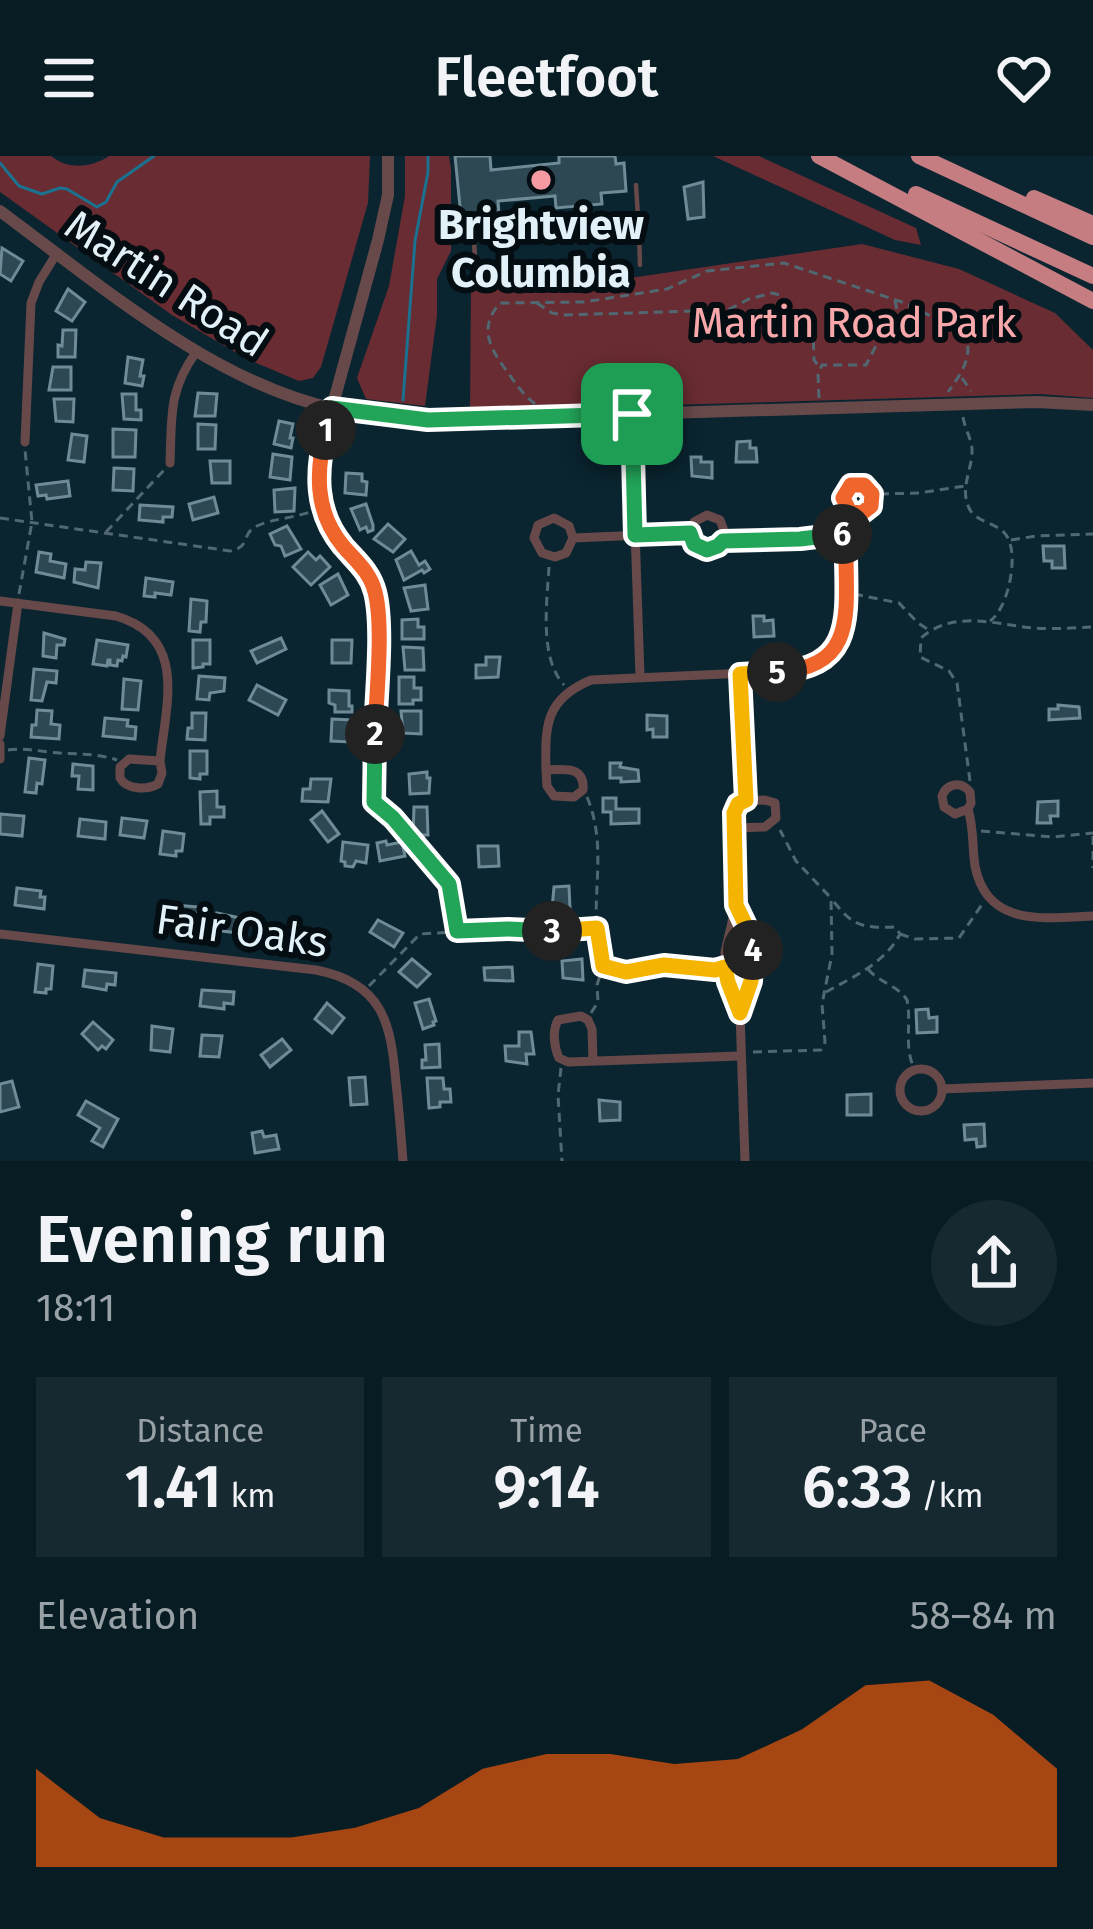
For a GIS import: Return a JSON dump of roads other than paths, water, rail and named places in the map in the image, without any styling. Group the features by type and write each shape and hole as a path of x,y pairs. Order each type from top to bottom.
{"highway":[{"path":"819,156 1093,301"},
{"path":"833,156 1093,276"},
{"path":"919,156 1093,238"},
{"path":"938,156 1093,224"}],"street":[{"path":"374,802 377,602 368,574 334,534 322,508 318,470 381,228 388,195 388,156"},
{"name":"Martin Road","path":"0,211 196,352 249,379 332,408 428,420 1093,405"},
{"path":"25,442 31,303 57,254"},
{"path":"170,463 174,394 196,352"},
{"path":"632,414 640,676"},
{"path":"546,770 579,772 583,790 574,797 554,796 547,786 546,770 545,742 548,720 560,698 591,680 795,671 823,660 842,637 847,614 845,533 850,512 843,498 847,488 864,485 872,502 866,511 850,512"},
{"path":"714,516 724,525 723,541 707,550 694,544 690,533 698,518 714,516"},
{"path":"560,519 573,538 566,553 548,557 535,544 535,531 541,522 560,519"},
{"path":"573,538 690,533"},
{"path":"0,601 116,616 150,632 162,649 168,671 161,780 149,788 123,783 118,773 130,759 160,761"},
{"path":"0,760 18,603"},
{"path":"968,809 959,814 944,807 942,796 950,786 967,788 971,797 968,809 976,870 988,896 1024,917 1093,916"},
{"path":"735,828 773,822 775,803 746,800 736,807 735,828 736,905 725,967 740,1013"},
{"path":"736,905 753,949 751,981 740,1013 745,1161"},
{"name":"Fair Oaks","path":"0,934 338,974 365,990 390,1030 403,1161"},
{"path":"593,1061 592,1029 585,1017 562,1017 556,1024 555,1048 563,1061 593,1061 740,1056"},
{"path":"915,1070 930,1071 942,1089 938,1102 922,1111 910,1107 901,1090 904,1078 915,1070"},
{"path":"942,1089 1093,1083"}],"lane":[{"path":"636,185 640,265"},
{"path":"542,222 549,237"},
{"path":"522,238 527,223"},
{"path":"476,276 475,241 639,233"}],"waterway":[{"path":"0,163 19,186 42,194 67,189 97,207 106,202 117,182 154,156"},
{"path":"403,400 415,241 428,156"}],"place":[{"name":"Brightview Columbia","path":"541,180"}],"park label":[{"name":"Martin Road Park","path":"854,322"}]}
